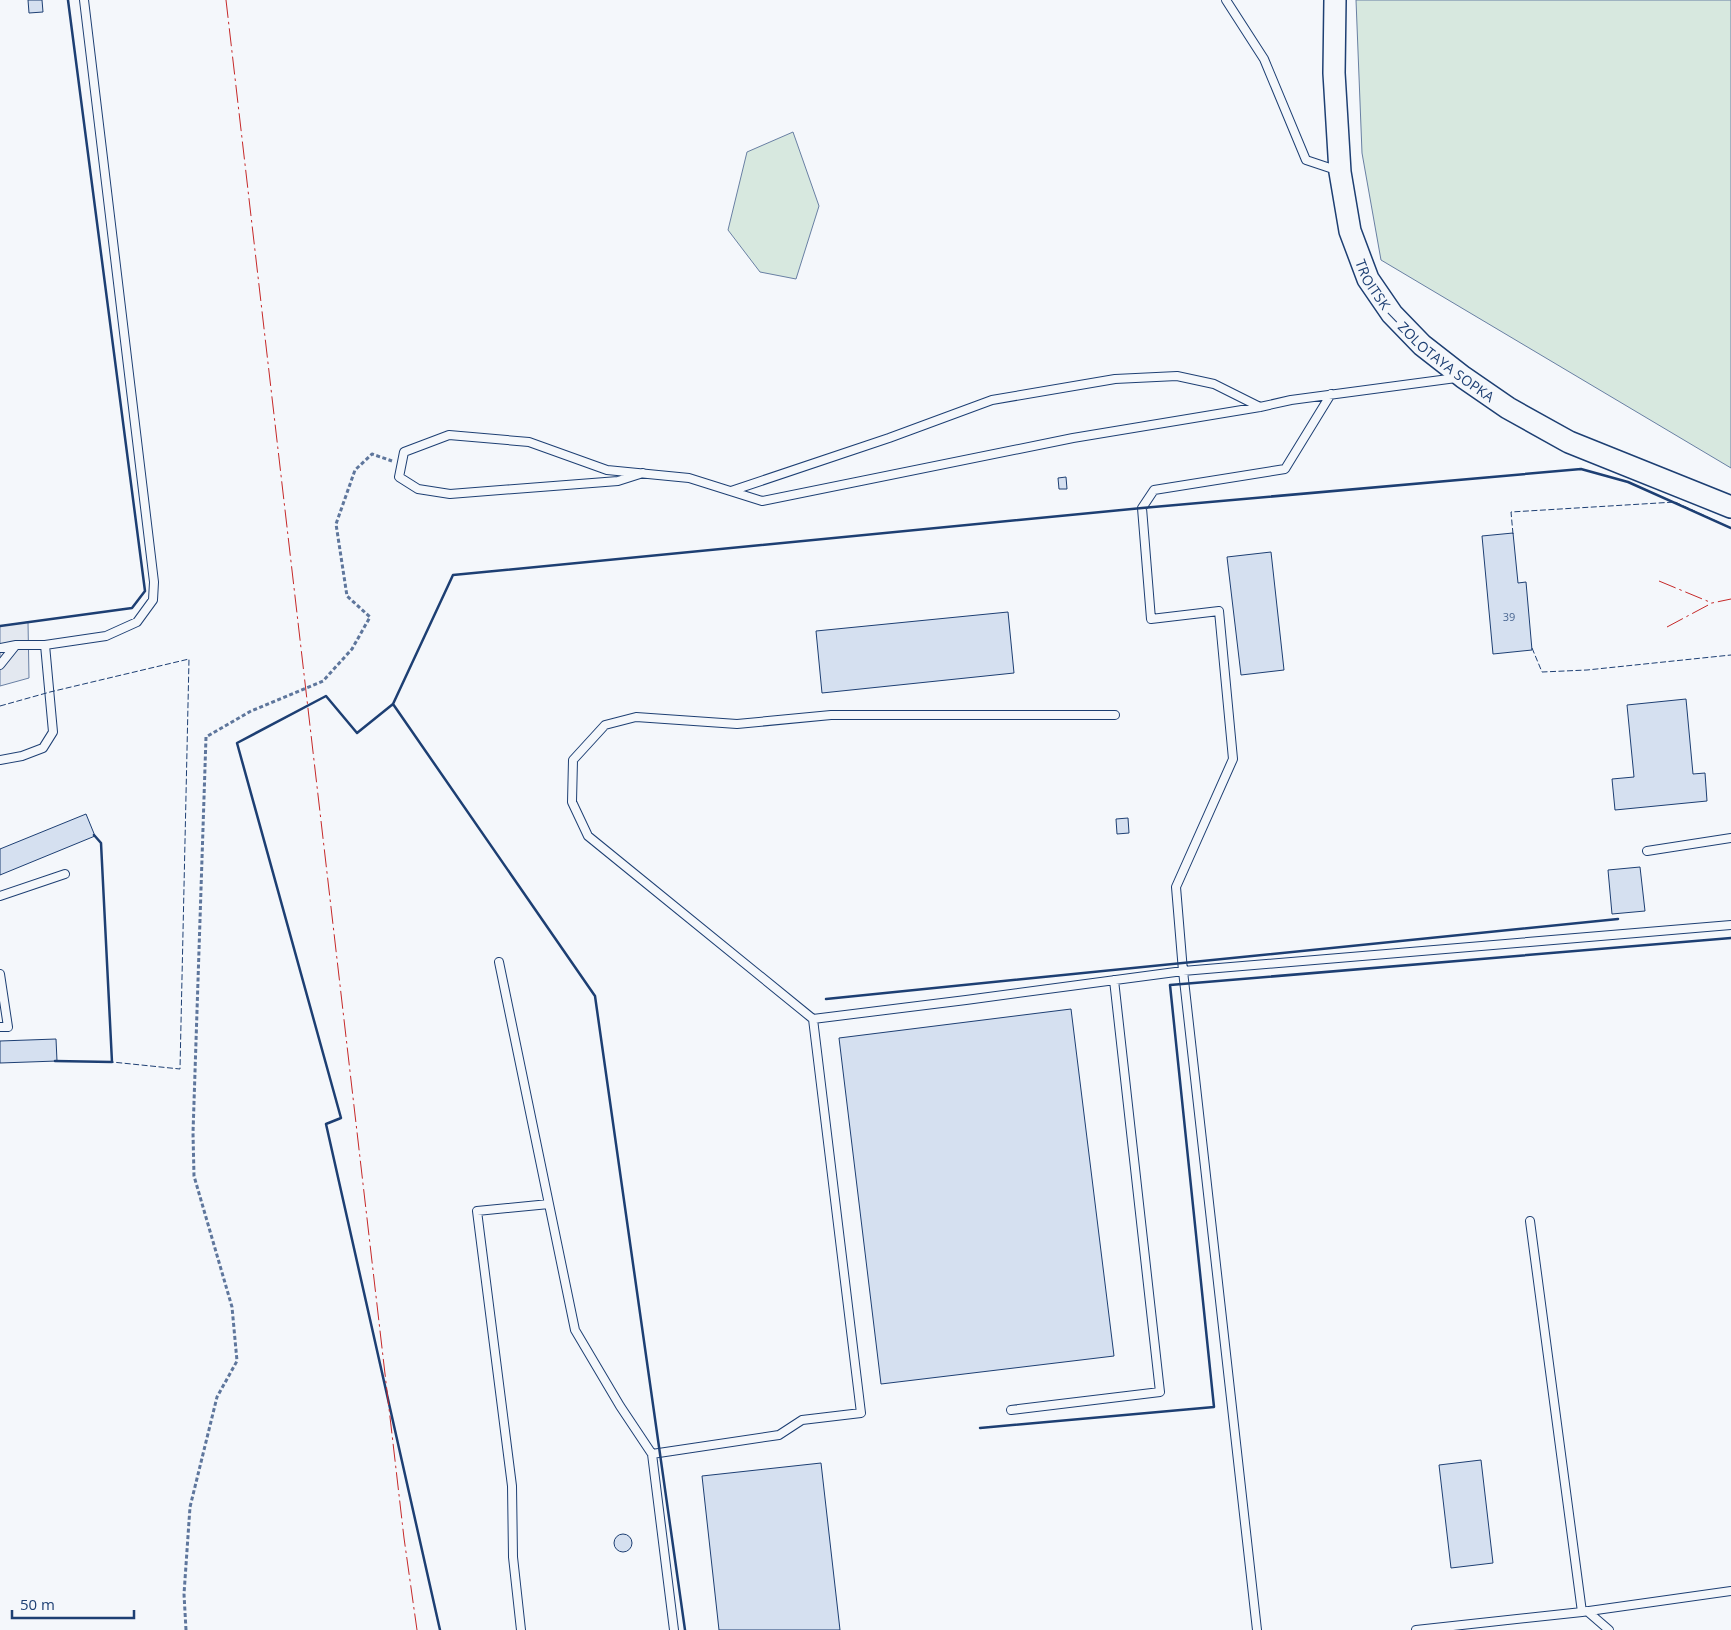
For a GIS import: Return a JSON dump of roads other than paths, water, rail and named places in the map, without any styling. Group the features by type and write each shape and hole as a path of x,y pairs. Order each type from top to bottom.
{"street":[{"name":"TROITSK — ZOLOTAYA SOPKA","path":"1335,0 1334,73 1340,172 1350,231 1368,279 1392,314 1422,345 1463,377 1508,408 1569,442 1731,507"}],"lane":[{"path":"0,648 45,645 106,636 137,622 153,600 154,582 84,0"},
{"path":"1226,0 1264,60 1306,160 1340,172"},
{"path":"731,491 889,438 992,400 1115,379 1177,376 1214,384 1260,407"},
{"path":"643,473 618,481 450,494 418,490 399,477 404,452 449,435 529,442 607,470 643,473 688,478 762,501 1073,438 1260,407 1291,400 1463,377"},
{"path":"1257,1630 1183,971 1176,888 1234,759 1219,611 1151,619 1142,508 1154,490 1285,469 1331,394"},
{"path":"0,760 22,756 43,748 53,732 45,645"},
{"path":"0,665 16,646"},
{"path":"652,1454 779,1435 802,1420 861,1413 813,1019 588,836 572,802 573,760 605,725 636,717 737,724 831,715 1116,715"},
{"path":"1646,851 1731,838"},
{"path":"0,896 65,874"},
{"path":"813,1019 1183,971 1731,925"},
{"path":"499,962 575,1330 620,1406 652,1454 674,1630"},
{"path":"0,974 8,1027 0,1027"},
{"path":"1011,1410 1160,1392 1114,980"},
{"path":"520,1630 513,1557 512,1486 477,1211 549,1204"},
{"path":"1530,1221 1585,1611 1609,1630"},
{"path":"1416,1630 1731,1592"}]}
